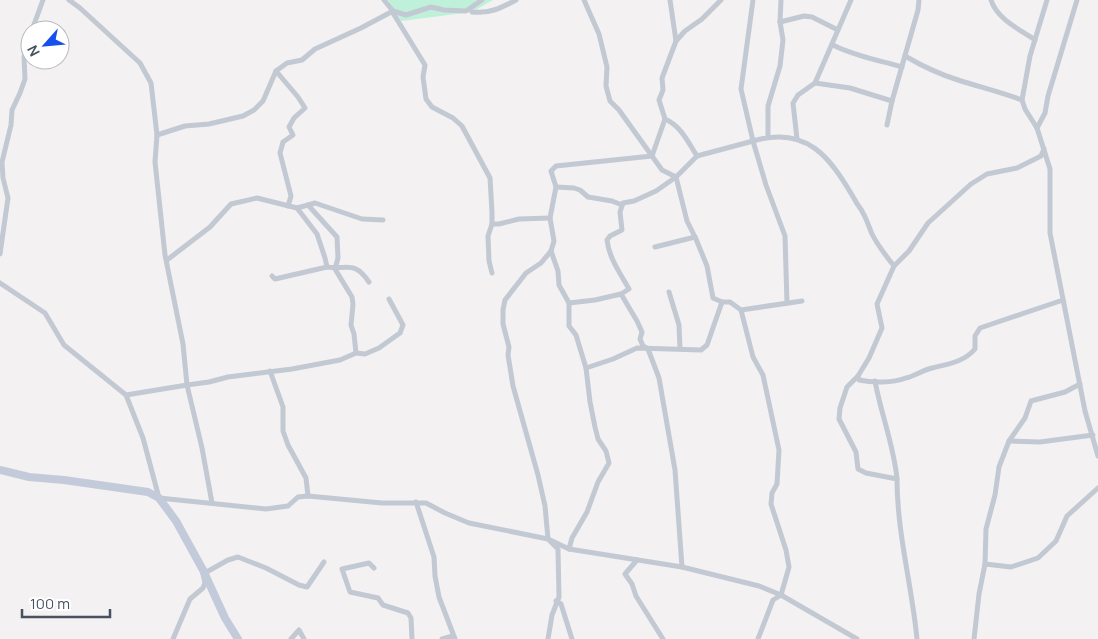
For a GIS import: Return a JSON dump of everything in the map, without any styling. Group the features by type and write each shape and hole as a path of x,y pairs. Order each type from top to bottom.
{"street":[{"path":"36,20 43,0"},
{"path":"69,0 140,62 151,83 158,135 156,162 167,260 174,307 183,344 187,385 202,448 212,503"},
{"path":"384,0 393,11 424,65 423,77 426,99 432,107 453,118 462,126 480,156 490,178 492,224 488,236 492,273"},
{"path":"158,135 186,126 209,124 243,116 264,102 276,71 287,63 302,60 315,49 354,32 393,11 406,15 431,7 444,10 466,11 482,0"},
{"path":"472,12 482,14 492,12 516,0"},
{"path":"584,0 599,34 607,67 606,86 610,100 662,170 676,177 687,221 708,266 713,298 722,302 730,302 741,310 753,357 763,375 779,450 777,484 772,493 771,504 786,550 789,567 780,595 773,600 758,639"},
{"path":"670,0 676,41"},
{"path":"652,156 665,119 659,100 663,90 662,78 676,41 721,0"},
{"path":"753,0 740,89 766,185 785,236 787,303"},
{"path":"768,136 768,106 780,66 783,40 780,22 780,0"},
{"path":"797,139 793,103 798,95 815,83 851,0"},
{"path":"886,125 918,10 919,0"},
{"path":"991,0 994,9 1035,40"},
{"path":"1047,0 1035,40 1022,100 1025,109 1037,128 1050,169 1050,233 1085,411 1098,456"},
{"path":"1037,128 1045,113 1048,96 1078,0"},
{"path":"780,22 812,16 838,30"},
{"path":"833,45 858,56 866,56 902,67"},
{"path":"904,56 936,72 1022,100"},
{"path":"0,254 8,198 3,178 2,162 11,125 12,110 25,79 25,70"},
{"path":"276,71 305,108 294,118 289,127 293,135 284,142 280,153 291,196 288,206"},
{"path":"815,83 850,88 892,101"},
{"path":"665,119 683,134 697,156"},
{"path":"570,302 595,300 622,294 629,288 612,259 608,250 607,240 610,236 622,230 620,212 622,203 634,201 647,195 676,177 697,156 768,136 797,139 815,147 828,160 862,210 881,251 894,266"},
{"path":"897,479 866,473 858,469 856,452 839,419 847,387 858,376 869,358 882,328 878,304 894,266 909,250 928,224 971,184 987,174 1017,168 1030,162 1041,156 1044,149"},
{"path":"548,639 558,597 558,549 548,539 545,506 511,373 509,347 503,324 505,300 526,273 541,264 551,251 554,241 550,218 556,187 551,171 556,166 652,156"},
{"path":"556,187 574,188 580,190 588,197 612,201 622,205"},
{"path":"167,260 210,227 231,204 257,198 297,208 315,203 362,219 383,220"},
{"path":"308,205 337,237 338,258 335,268 352,297 351,325 356,353"},
{"path":"297,208 317,234 327,266"},
{"path":"492,224 519,219 550,218"},
{"path":"655,247 695,237"},
{"path":"551,251 558,272 559,285 570,302 569,326 576,335 586,368 595,427 598,439 606,451 609,464 598,482 587,512 572,538 569,549"},
{"path":"272,276 275,279 327,266 335,268 349,266 357,268 369,282"},
{"path":"0,283 45,313 64,345 126,395 143,438 159,498 176,522 225,618 238,639"},
{"path":"669,292 679,325 680,349"},
{"path":"622,294 637,320 642,332 640,339 642,346 648,349 659,378 675,470 682,567"},
{"path":"126,395 209,382 228,377 292,369 340,360 356,353 365,354 380,348 400,333 403,325 389,299"},
{"path":"858,376 859,380 906,379 924,371 968,357 975,349 975,336 980,328 1063,300"},
{"path":"741,310 802,301"},
{"path":"586,368 613,359 636,348 701,350 707,345 722,302"},
{"path":"270,371 283,407 284,431 288,446 306,478 308,496"},
{"path":"876,381 881,410 887,424 888,437 896,464 898,505 917,639"},
{"path":"974,639 979,594 985,564 986,529 995,495 999,468 1009,441 1024,418 1031,401 1065,392 1080,384"},
{"path":"1009,441 1040,442 1093,435"},
{"path":"0,470 29,478 64,480 148,492 159,498 266,509 288,506 298,498 308,496 382,502 416,502 426,504 469,522 548,539 569,549 682,567 759,586 780,595 857,639"},
{"path":"985,564 1011,567 1038,558 1056,541 1067,516 1098,488"},
{"path":"416,502 434,557 439,597 454,638 442,639"},
{"path":"203,574 228,560 238,557 266,568 299,585 308,586 324,562"},
{"path":"637,560 626,574 636,596 664,639"},
{"path":"374,568 369,563 342,569 350,592 378,598 383,605 408,613 412,618 412,639"},
{"path":"173,639 190,600 203,588 205,583 203,574"},
{"path":"556,601 561,604 572,639"},
{"path":"291,639 300,630 304,639"}],"green space":[{"path":"388,0 493,0 472,12 401,21"}]}
